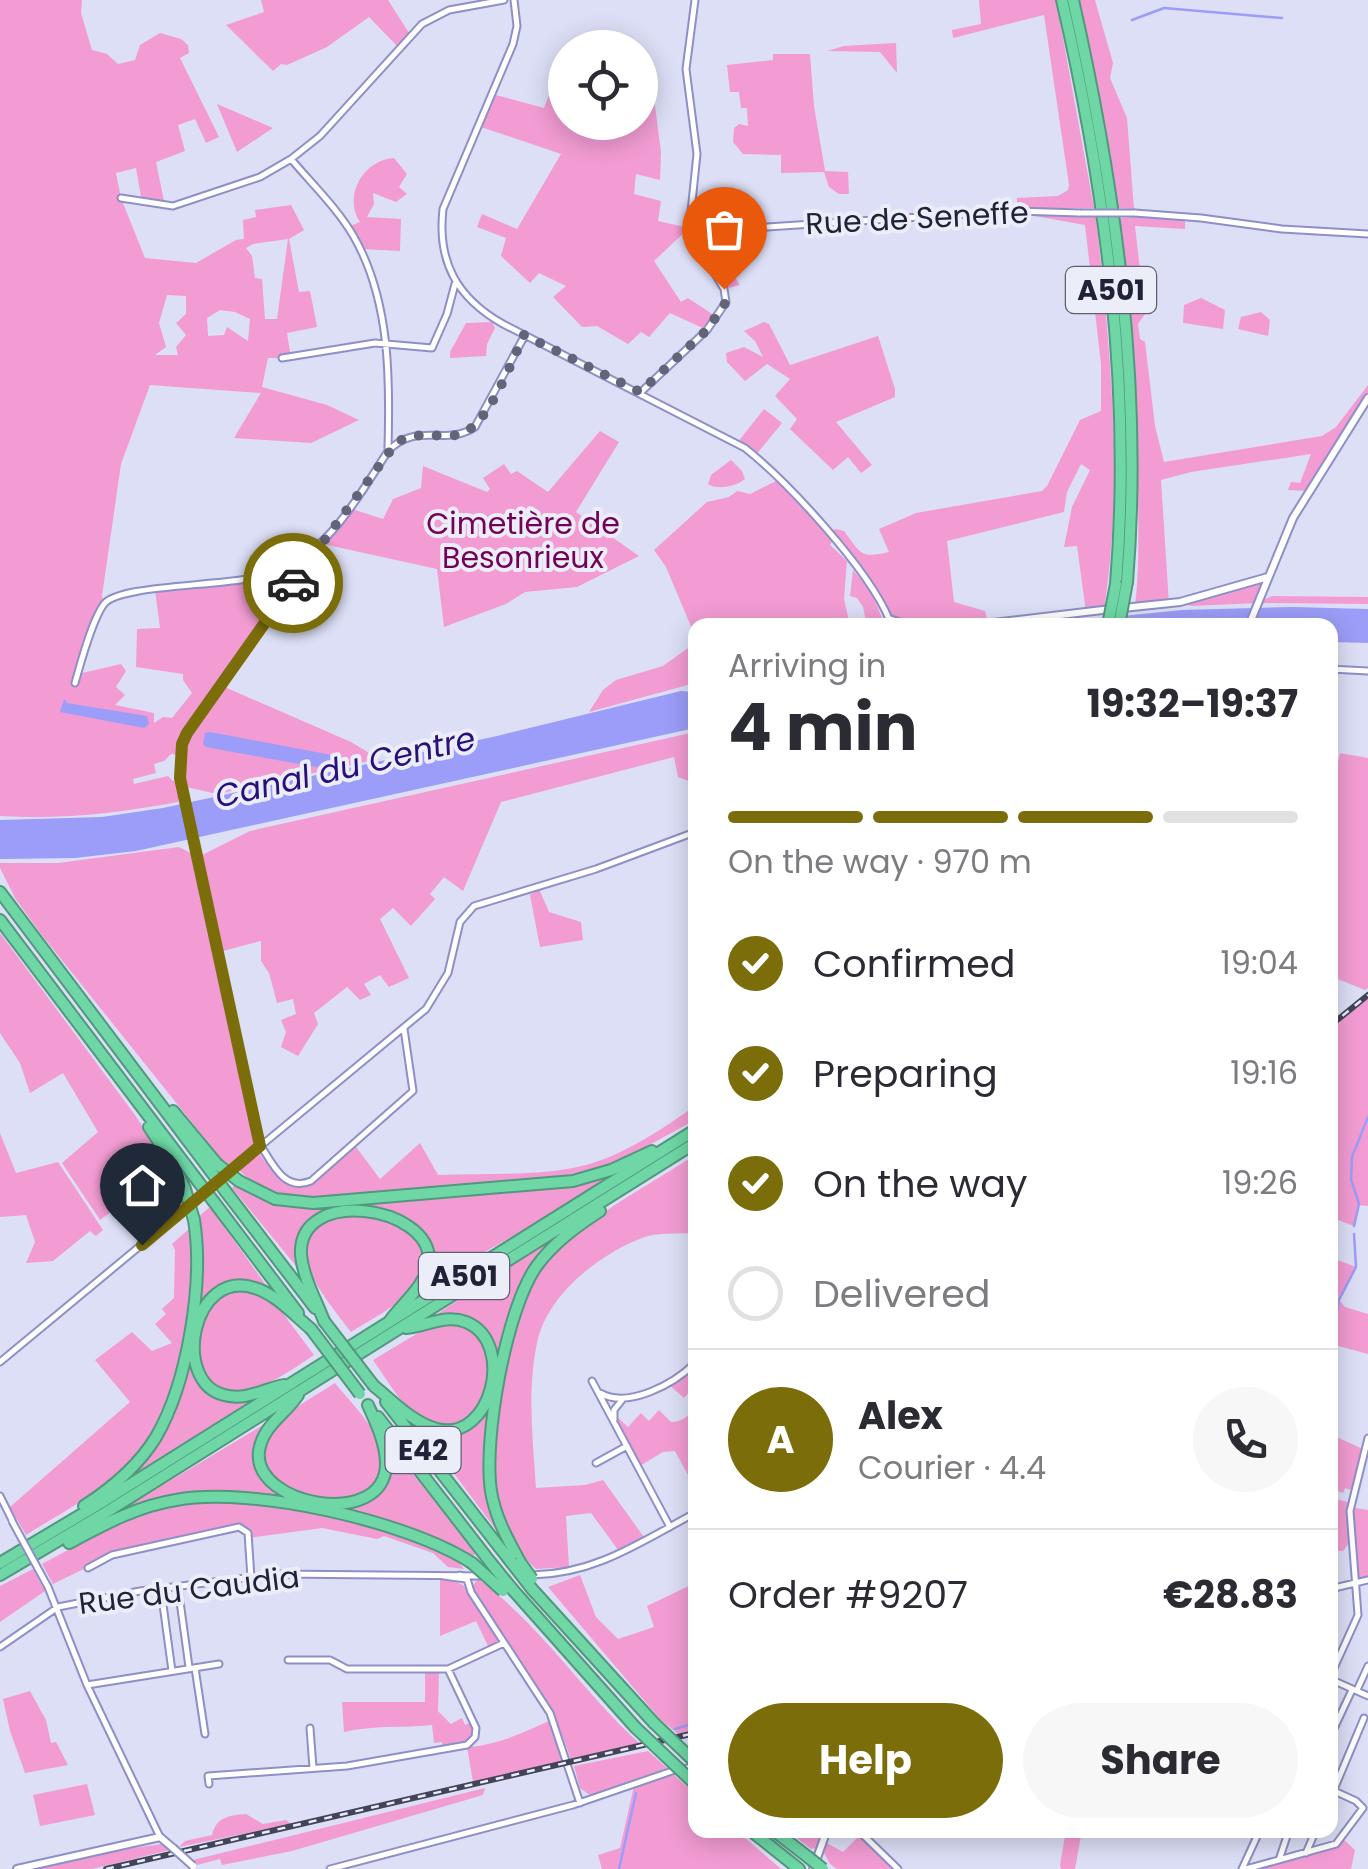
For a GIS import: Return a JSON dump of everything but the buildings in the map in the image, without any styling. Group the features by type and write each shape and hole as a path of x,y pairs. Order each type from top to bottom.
{"highway":[{"name":"A501","path":"1062,0 1093,154 1115,327 1122,486 1119,618"},
{"name":"A501","path":"1073,0 1103,152 1123,308 1132,485 1121,583 1110,618"},
{"name":"E42","path":"3,896 125,1060 214,1167 226,1192 324,1321 536,1591 688,1757"},
{"name":"E42","path":"0,920 508,1590"},
{"path":"104,1032 111,1067 174,1164 185,1189 194,1220 198,1270 184,1357 165,1418 147,1450 122,1478 59,1523 50,1540 67,1544 120,1516 158,1504 224,1497 309,1508 389,1525 428,1539 467,1579 508,1590 527,1616 544,1628 635,1727 688,1777"},
{"name":"A501","path":"0,1575 290,1384 688,1135"},
{"path":"214,1167 274,1198 314,1203 590,1177 665,1144 676,1143"},
{"name":"A501","path":"0,1563 50,1540 302,1389 688,1147"},
{"path":"515,1562 495,1508 490,1475 492,1429 514,1314 526,1285 544,1258 571,1231 613,1202 624,1188"},
{"path":"324,1321 303,1267 302,1244 309,1228 320,1218 352,1211 393,1218 408,1225 426,1245 428,1261 422,1282 386,1325"},
{"path":"290,1384 249,1396 227,1396 211,1389 198,1376 196,1366 202,1313 209,1299 222,1288 243,1285 275,1298 311,1330"},
{"path":"374,1386 422,1424 438,1430 472,1423 484,1406 494,1362 486,1338 468,1323 456,1320 400,1328"},
{"path":"302,1389 291,1406 269,1426 262,1442 260,1465 270,1482 282,1491 322,1502 357,1502 367,1498 384,1478 385,1453 368,1405"},
{"path":"760,1838 799,1869"},
{"path":"783,1838 823,1869"}],"street":[{"path":"121,198 176,205 253,180 291,159 326,130 422,24 449,10 504,0"},
{"path":"282,358 386,343 434,346 455,284 442,230 443,209 513,44 517,26 514,0"},
{"path":"640,392 707,330 726,302 725,292 689,230 697,154 686,75 695,0"},
{"path":"291,159 348,227 374,282 386,343 388,451"},
{"name":"Rue de Seneffe","path":"698,250 767,227 1012,211 1135,213 1368,234"},
{"path":"455,284 489,316 737,443 766,465 866,578 888,618"},
{"path":"404,1028 414,1090 311,1181 299,1185 284,1178 260,1146 181,784 180,757 187,733 388,451 410,435 456,436 475,427 524,335"},
{"path":"1252,618 1293,518 1368,398"},
{"path":"75,683 100,611 112,597 255,580 316,550"},
{"path":"1037,618 1180,602 1268,577"},
{"path":"1338,669 1368,671"},
{"path":"0,1362 431,1003 448,974 460,922 474,906 594,870 688,835"},
{"path":"614,1422 614,1410 622,1400 673,1381 688,1369"},
{"path":"592,1382 670,1527"},
{"path":"598,1392 622,1400"},
{"path":"1338,1660 1358,1615 1350,1504 1368,1438"},
{"path":"596,1463 627,1446"},
{"path":"0,1496 58,1607 88,1684 162,1838 194,1868"},
{"name":"Rue du Caudia","path":"58,1607 278,1574 440,1575 467,1579 557,1574 583,1570 611,1559 688,1517"},
{"path":"88,1568 112,1555 239,1527 248,1533 250,1578"},
{"path":"467,1579 556,1723 580,1803"},
{"path":"1338,1588 1368,1580"},
{"path":"178,1587 205,1734"},
{"path":"161,1589 172,1671"},
{"path":"0,1647 58,1607"},
{"path":"1358,1615 1368,1619"},
{"path":"288,1660 330,1660 347,1669 448,1668 504,1643"},
{"path":"88,1684 219,1664"},
{"path":"1338,1721 1368,1666"},
{"path":"209,1784 208,1776 406,1757 470,1744 476,1728 448,1668"},
{"path":"1338,1682 1368,1696"},
{"path":"1338,1776 1364,1718"},
{"path":"310,1728 313,1768"},
{"path":"330,1869 580,1803 688,1766"},
{"path":"1244,1869 1339,1841 1365,1808 1338,1793"},
{"path":"17,1869 162,1838"},
{"path":"813,1869 824,1838"},
{"path":"866,1838 898,1869"},
{"path":"1244,1869 1257,1838"},
{"path":"1280,1860 1287,1838"},
{"path":"1306,1853 1313,1838"}],"green space":[{"path":"0,0 82,0 81,13 92,50 107,54 118,64 135,60 140,45 160,33 188,45 189,53 180,58 219,137 206,143 195,119 178,125 185,151 156,162 165,206 142,202 136,168 116,173 121,198 145,258 196,263 244,239 243,220 256,217 255,210 291,205 304,230 289,239 299,292 310,291 317,327 287,333 291,358 268,358 262,387 327,405 359,420 311,443 234,438 261,393 150,385 121,464 104,604 78,674 121,664 126,671 116,687 125,695 115,705 154,713 154,723 163,717 172,718 192,693 183,674 136,667 137,629 160,628 155,590 244,582 295,564 300,573 220,685 351,742 379,759 217,794 182,786 178,802 134,809 67,816 0,816","holes":["288,239 277,319 265,319 262,279 255,278 252,256 246,248","167,295 186,296 186,314 176,323 186,335 176,347 178,355 155,355 166,347 159,323","220,310 250,319 248,341 227,327 224,335 208,336 207,318","171,754 180,755 179,778 173,781 168,776 134,784 133,779 156,773 154,764"]},
{"path":"261,0 388,0 409,33 397,46 369,17 327,47 287,65 281,64 273,71 226,25 264,12"},
{"path":"979,0 1056,0 1094,208 1017,209 1017,198 1058,196 1069,185 1044,15 953,38 952,30 981,24"},
{"path":"1079,0 1095,0 1113,63 1110,78 1127,118 1134,209 1118,208"},
{"path":"896,43 897,73 880,52 827,51 844,46"},
{"path":"773,54 810,54 825,171 848,172 849,194 839,194 829,187 824,172 781,173 781,155 743,154 733,142 734,128 739,124 748,126 747,108 741,108 739,92 730,92 727,65 773,60"},
{"path":"492,94 544,108 548,98 548,140 658,140 658,129 660,180 636,174 634,194 661,201 658,221 689,228 654,261 681,302 688,298 718,318 707,330 670,313 649,337 641,332 628,344 597,326 582,327 553,297 566,286 539,273 530,283 501,256 506,238 477,227 482,214 517,229 561,154 478,126"},
{"path":"217,104 273,128 237,152"},
{"path":"394,158 407,174 399,187 407,194 396,202 373,193 374,204 367,217 401,219 400,251 360,249 348,227 360,222 355,212 355,192 373,165"},
{"path":"1018,213 1096,217 1110,365 1114,462 1104,610 1086,612 1077,546 1064,547 1072,507 1090,470 1081,464 1067,492 1064,512 947,541 954,602 985,611 987,618 887,618 874,591 833,540 830,545 847,561 844,599 848,618 688,619 666,567 654,550 707,502 737,491 750,494 780,479 828,533 835,529 844,531 858,549 872,555 889,552 879,529 916,513 1042,491 1080,420 1101,411 1101,364 1085,225"},
{"path":"1185,216 1185,229 1135,226 1145,314 1138,324 1140,339 1145,342 1155,426 1164,462 1322,436 1336,427 1368,385 1368,398 1308,491 1288,490 1291,482 1300,483 1311,454 1161,480 1169,604 1135,607 1137,444 1119,218"},
{"path":"713,244 740,285 724,289 698,250"},
{"path":"1201,298 1225,310 1223,329 1183,323 1184,305"},
{"path":"1261,312 1270,320 1268,336 1238,329 1241,317"},
{"path":"492,322 495,328 486,356 450,358 466,323"},
{"path":"764,322 769,324 790,365 878,336 895,397 836,422 872,465 861,473 848,457 833,470 790,429 797,419 775,396 790,379 767,364 745,381 727,362 726,353 744,347 763,357 744,331"},
{"path":"764,409 782,423 755,456 737,443"},
{"name":"Cimetière de Besonrieux","path":"600,431 619,442 576,512 639,556 577,587 525,592 506,604 444,627 437,569 323,544 349,508 383,519 393,499 421,488 423,466 487,492 490,489 483,478 504,464 511,474 517,471 548,492"},
{"path":"731,460 745,479 726,487 708,484 711,475"},
{"path":"853,570 871,592 882,618 865,618 857,598 850,596"},
{"path":"1268,577 1259,602 1272,596 1368,597 1368,604 1191,606 1180,602"},
{"path":"688,648 688,685 589,712 603,690 616,680 663,666"},
{"path":"688,734 688,781 678,777 674,757 501,802 463,891 444,877 430,894 435,899 411,926 393,908 380,919 409,978 389,987 380,975 364,984 371,995 360,1000 347,987 314,1013 318,1024 298,1056 281,1047 286,1032 281,1020 296,1014 293,999 277,1003 269,973 261,961 261,941 219,952 257,1138 253,1147 229,1164 41,934 15,898 0,863 58,863 179,847 198,857 250,831"},
{"path":"1340,753 1368,758 1365,990 1338,979"},
{"path":"539,889 549,912 581,922 583,940 540,947 530,895"},
{"path":"0,933 135,1115 174,1175 184,1203 168,1215 144,1187 100,1220 62,1163 98,1132 63,1073 30,1093 20,1063 0,1033"},
{"path":"1368,998 1368,1206 1358,1205 1354,1226 1338,1220 1338,1024"},
{"path":"688,1111 688,1124 618,1162 556,1178 310,1198 269,1191 255,1185 239,1170 259,1153 285,1182 309,1186 303,1184 353,1143 380,1179 420,1143 438,1175 531,1173 586,1165 657,1132"},
{"path":"0,1133 16,1173 58,1162 103,1230 96,1236 90,1231 53,1261 26,1263 35,1242 26,1215 0,1217"},
{"path":"688,1159 688,1233 642,1238 608,1255 563,1293 543,1325 532,1378 536,1488 603,1480 646,1540 621,1554 591,1513 566,1516 569,1567 536,1569 518,1548 498,1504 495,1448 503,1378 521,1311 533,1283 561,1246 616,1204"},
{"path":"631,1165 460,1266 410,1302 427,1279 422,1234 358,1208 312,1219 301,1272 232,1188 237,1183 277,1201 555,1186"},
{"path":"210,1207 268,1288 240,1280 211,1292 192,1338 205,1388 253,1400 134,1474 124,1485 117,1484 130,1472 177,1393 201,1250 198,1217"},
{"path":"350,1215 386,1221 408,1231 422,1248 423,1261 418,1281 405,1296 351,1332 315,1282 305,1248 310,1234 324,1222"},
{"path":"576,1223 556,1241 515,1303 486,1466 509,1547 417,1424 457,1433 477,1422 485,1413 495,1348 489,1336 471,1320 431,1318"},
{"path":"191,1227 185,1324 170,1389 158,1419 142,1447 121,1471 26,1535 10,1507 130,1402 95,1360 132,1332 152,1351 172,1343 155,1324 166,1314 162,1309 174,1298 172,1244"},
{"path":"1338,1260 1356,1267 1339,1300 1345,1307 1368,1314 1368,1354 1338,1346"},
{"path":"252,1289 276,1304 314,1355 258,1387 224,1391 213,1385 200,1362 202,1321 223,1292"},
{"path":"446,1323 476,1333 486,1348 489,1366 487,1385 469,1416 454,1425 437,1425 404,1403 373,1360 418,1333"},
{"path":"688,1370 688,1393 684,1398 668,1384"},
{"path":"335,1383 371,1428 383,1455 377,1481 360,1498 320,1499 295,1491 274,1477 263,1456 265,1444 278,1423"},
{"path":"659,1410 671,1422 686,1417 688,1475 675,1451 663,1452 638,1467 614,1422 614,1414 628,1427 641,1413 649,1421"},
{"path":"268,1422 261,1476 285,1496 336,1507 368,1500 380,1490 387,1441 476,1554 469,1558 395,1524 221,1494 108,1518"},
{"path":"1338,1438 1365,1450 1354,1491 1345,1488 1343,1493 1338,1491"},
{"path":"1338,1499 1350,1507 1368,1510 1368,1580 1355,1584 1351,1540 1343,1551 1338,1551"},
{"path":"215,1502 309,1513 387,1530 448,1555 464,1569 448,1567 433,1553 384,1536 377,1539 322,1528 249,1538 243,1528 112,1555 53,1584 42,1564 146,1514 191,1503"},
{"path":"33,1569 45,1591 0,1622 0,1586"},
{"path":"440,1575 463,1585 504,1643 490,1650 476,1621 440,1636"},
{"path":"580,1575 596,1617 618,1639 654,1627 647,1606 688,1586 688,1732 678,1734 660,1719 548,1587"},
{"path":"478,1579 521,1616 639,1743 571,1759 552,1709 474,1591"},
{"path":"425,1672 439,1672 438,1711 451,1724 462,1718 465,1725 473,1721 476,1728 472,1742 443,1750 442,1742 434,1743 432,1725 344,1732 342,1702 425,1702"},
{"path":"30,1691 46,1720 51,1743 56,1742 68,1765 25,1773 3,1699"},
{"path":"553,1719 564,1761 473,1782 467,1747 501,1741"},
{"path":"648,1751 667,1768 591,1796 580,1788 574,1766"},
{"path":"674,1775 688,1788 688,1838 745,1838 781,1869 602,1869 598,1855 620,1848 634,1786"},
{"path":"87,1784 95,1815 40,1826 33,1795"},
{"path":"485,1788 483,1795 292,1851 222,1865 220,1859 197,1865 193,1860"},
{"path":"246,1814 263,1824 286,1820 291,1824 179,1847 185,1841 212,1835 224,1818"},
{"path":"797,1838 818,1838 821,1844 823,1841 843,1852 857,1838 867,1838 898,1869 837,1869 821,1847 811,1849"},
{"path":"1065,1838 1081,1838 1075,1869 1061,1869"},
{"path":"1342,1838 1355,1850 1351,1869 1246,1869 1331,1846"},
{"path":"162,1844 170,1850 92,1869 17,1869 119,1845 127,1849"}],"water":[{"path":"1368,609 1368,643 1338,642 1338,618 1101,618 1182,610"},
{"path":"688,692 688,730 136,851 75,858 0,859 0,820 102,817 163,808"},
{"path":"64,699 67,703 147,716 149,724 144,728 60,712"},
{"path":"205,733 344,760 341,764 315,767 206,747"}],"waterway":[{"path":"1132,20 1164,8 1282,18"},
{"path":"1354,1226 1359,1204 1351,1179 1352,1157 1368,1117"},
{"path":"1338,1305 1356,1267 1354,1234"},
{"path":"675,1729 688,1725"},
{"path":"619,1869 636,1793"}],"railway":[{"path":"1338,1019 1368,995"},
{"path":"106,1869 688,1735"}],"way so far":[{"path":"293,583 396,443 410,435 456,436 475,427 524,335 640,392 714,323 726,302 724,289"}],"route":[{"path":"142,1245 260,1146 180,778 180,763 182,744 202,709 293,583"}],"water label":[{"name":"Canal du Centre","path":"345,767"}]}
